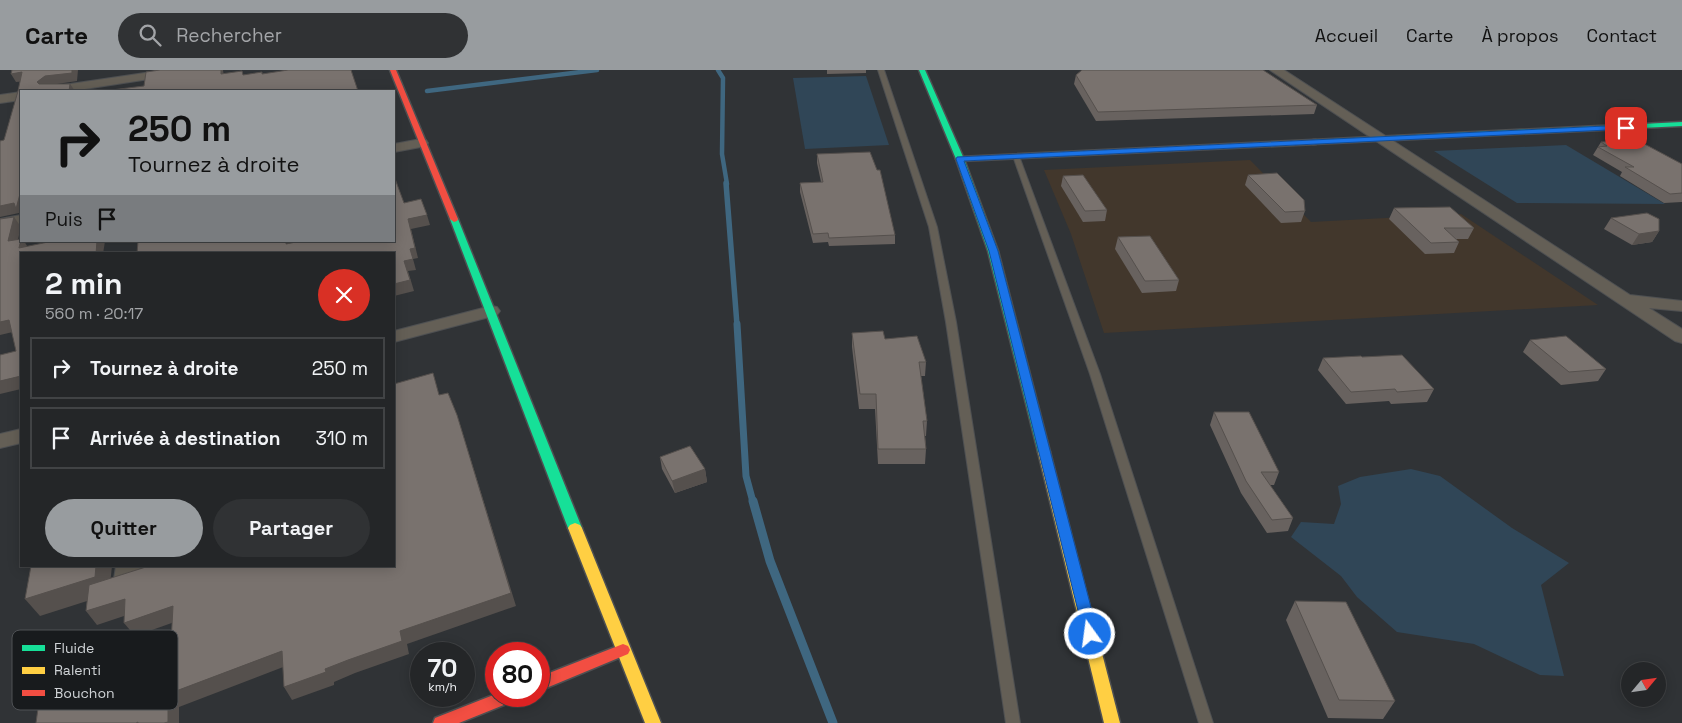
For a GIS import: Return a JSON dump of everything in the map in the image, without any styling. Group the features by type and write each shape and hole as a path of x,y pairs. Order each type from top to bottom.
{"main road":[{"path":"392,70 491,311 653,723"},
{"path":"922,70 960,159 993,251 1112,723"},
{"path":"960,159 1682,124"},
{"path":"550,680 623,650"},
{"path":"441,723 485,705"}],"street":[{"path":"57,90 188,70"},
{"path":"1276,70 1682,337"},
{"path":"0,99 20,96"},
{"path":"395,148 421,143"},
{"path":"0,224 20,220"},
{"path":"1626,300 1682,306"},
{"path":"395,337 491,311"},
{"path":"0,441 20,436"}],"lane":[{"path":"881,70 933,227 951,322 1013,723"},
{"path":"1016,156 1095,374 1206,723"}],"shaded area":[{"path":"866,76 889,145 805,149 793,78"},
{"path":"1566,145 1665,204 1517,203 1434,151"},
{"path":"1250,160 1311,222 1461,214 1598,305 1104,333 1071,234 1044,170"},
{"path":"1411,469 1440,476 1512,528 1569,563 1541,585 1564,676 1540,675 1474,644 1397,632 1357,597 1341,576 1291,537 1301,522 1334,524 1341,504 1338,486 1360,477"}],"building":[{"path":"12,70 72,70 72,73 45,76 37,82 39,84 70,84 69,90 20,90 20,194 16,209 14,203 0,206 0,141 4,140 22,72 11,74"},
{"path":"160,70 221,70 221,74 242,71 243,75 288,70 351,70 358,90 111,90 144,86 146,72"},
{"path":"1082,70 1263,70 1317,105 1098,112 1076,75"},
{"path":"1637,140 1682,164 1682,193 1670,194 1625,167 1634,167 1598,147 1607,146 1601,142"},
{"path":"870,152 877,170 880,170 895,235 829,238 828,233 813,234 800,183 823,182 817,154"},
{"path":"1277,173 1304,200 1305,211 1285,212 1248,175"},
{"path":"1083,175 1107,210 1085,211 1063,176"},
{"path":"395,179 404,203 421,199 427,215 408,219 415,248 410,249 413,259 404,261 410,280 395,284 395,252 137,252 138,242 286,242 286,244 296,242 395,242"},
{"path":"1450,207 1474,228 1444,228 1459,242 1431,243 1394,208"},
{"path":"1647,213 1659,219 1659,231 1639,234 1611,218"},
{"path":"14,217 8,241 20,239 19,248 48,242 97,242 96,252 20,252 20,376 0,381 0,355 16,351 9,320 0,322 0,219"},
{"path":"1150,236 1179,280 1145,281 1118,237"},
{"path":"883,331 885,339 917,336 926,362 919,362 927,421 923,421 926,449 878,449 876,394 860,394 852,333"},
{"path":"1566,336 1606,369 1569,372 1530,340"},
{"path":"1402,355 1434,389 1397,392 1395,389 1351,392 1323,358 1361,356"},
{"path":"433,373 439,395 448,393 457,415 511,593 400,631 402,641 348,660 325,669 326,672 284,687 282,651 178,690 178,630 172,630 173,606 124,623 125,599 86,611 89,585 146,567 395,567 395,384"},
{"path":"1214,412 1249,412 1279,472 1261,472 1293,518 1272,520 1246,481"},
{"path":"690,446 705,469 672,481 660,457"},
{"path":"31,567 96,567 95,577 25,599"},
{"path":"1295,601 1346,602 1395,701 1339,700"},
{"path":"38,710 168,710 168,722 164,723 36,723"}],"waterway":[{"path":"427,91 597,70"},
{"path":"718,70 723,78 722,154 727,184"},
{"path":"726,183 737,325"},
{"path":"737,324 746,476 753,502"},
{"path":"753,501 770,561 833,723"}],"traffic: fast":[{"path":"922,70 960,159 993,251 1044,452"},
{"path":"1313,142 1682,124"},
{"path":"454,219 575,528"}],"traffic: slow":[{"path":"960,159 1313,142"},
{"path":"1044,452 1112,723"},
{"path":"575,528 653,723"}],"traffic: jam":[{"path":"393,70 454,219"},
{"path":"550,680 623,650"},
{"path":"441,723 485,705"}],"route":[{"path":"1090,634 993,251 960,159 1378,138 1626,128"}]}
